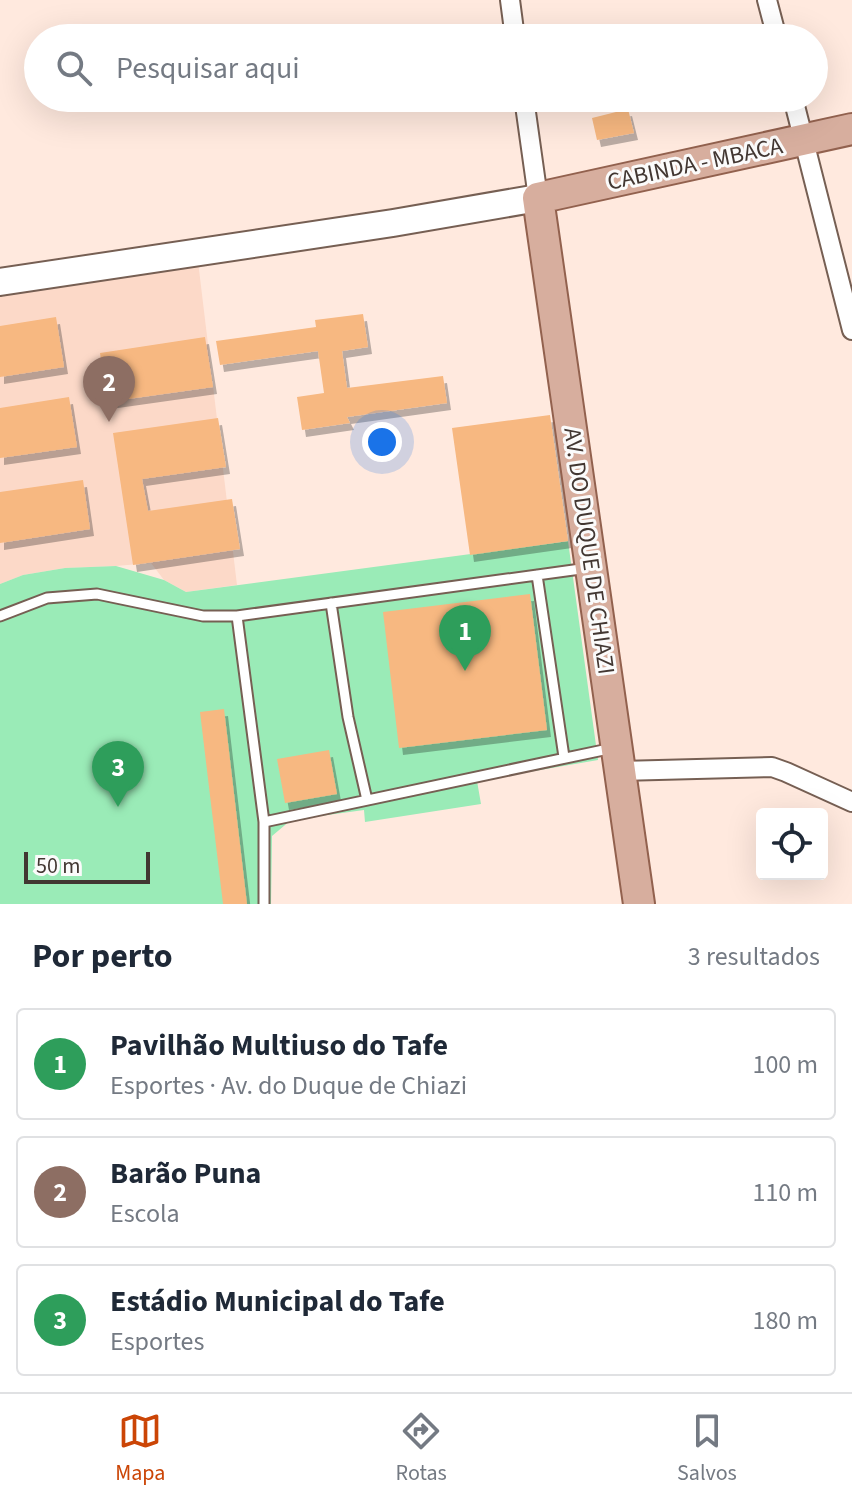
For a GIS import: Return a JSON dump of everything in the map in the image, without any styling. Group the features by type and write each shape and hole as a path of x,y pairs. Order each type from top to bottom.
{"main road":[{"name":"CABINDA - MBACA","path":"538,198 852,129"},
{"path":"0,282 538,198"},
{"name":"AV. DO DUQUE DE CHIAZI","path":"538,198 639,904"}],"street":[{"path":"510,0 513,24"},
{"path":"767,0 773,24"},
{"path":"526,112 538,198"},
{"path":"797,112 852,330"},
{"path":"618,759 772,767 852,802"}],"lane":[{"path":"0,616 47,598 97,594 203,616 237,616 591,567"},
{"path":"537,575 564,757"},
{"path":"331,603 348,717 367,800"},
{"path":"237,616 264,822 264,904"},
{"path":"264,822 564,757 618,759"}],"shaded area":[{"path":"197,253 237,585 186,592 164,580 151,563 65,568 23,575 0,584 0,281"}],"green space":[{"path":"568,541 598,760 477,781 481,804 365,822 364,810 291,820 272,836 271,904 0,904 0,584 23,575 65,568 116,566 164,580 186,592"}],"building":[{"path":"629,112 634,133 597,140 592,118"},
{"path":"363,314 368,347 342,351 347,388 443,376 447,403 347,417 350,423 302,430 297,397 324,393 318,351 220,365 216,341 316,327 315,320"},
{"path":"56,317 64,367 0,377 0,326"},
{"path":"205,337 213,387 107,402 100,353"},
{"path":"69,397 77,447 0,458 0,408"},
{"path":"550,415 568,541 470,555 452,428"},
{"path":"218,418 226,467 142,479 148,511 232,499 240,549 133,565 113,433"},
{"path":"83,480 90,529 0,543 0,492"},
{"path":"530,594 547,730 399,748 383,612"},
{"path":"224,709 247,904 223,904 200,712"},
{"path":"329,750 337,794 285,803 277,759"}],"place":[{"name":"Barão Puna","path":"109,422"},
{"name":"Pavilhão Multiuso do Tafe","path":"465,671"},
{"name":"Estádio Municipal do Tafe","path":"118,807"}]}
